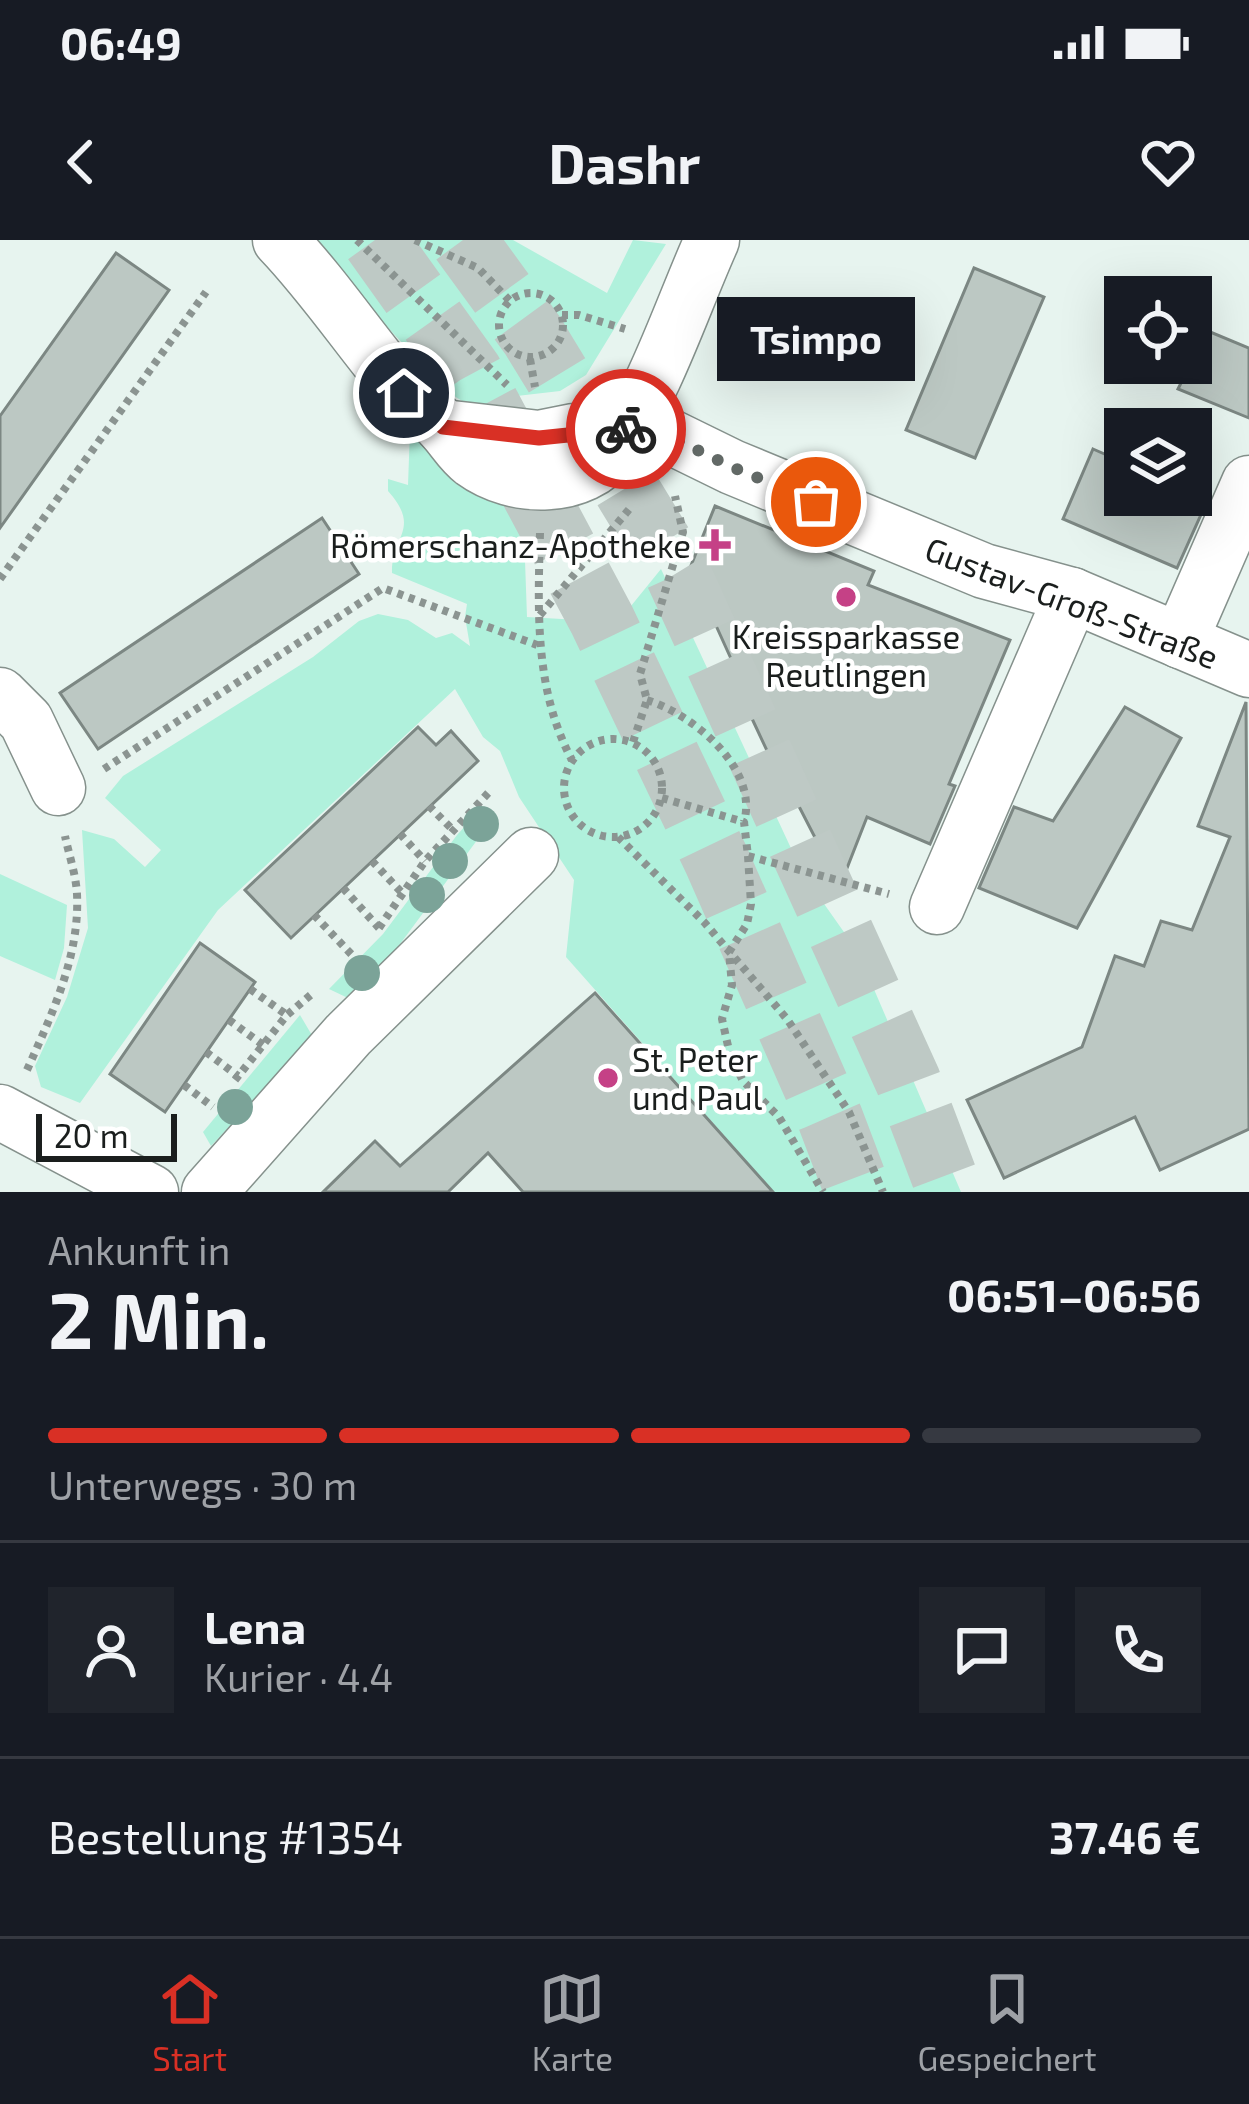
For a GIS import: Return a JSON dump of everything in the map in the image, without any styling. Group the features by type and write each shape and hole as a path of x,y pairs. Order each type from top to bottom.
{"street":[{"path":"280,240 323,284 404,393 443,427 539,438 628,424 702,243"},
{"name":"Gustav-Groß-Straße","path":"628,424 984,571 1072,595 1249,670"},
{"path":"1180,641 1249,483"},
{"path":"937,907 1072,595"},
{"path":"0,694 26,721 58,788"},
{"path":"209,1192 348,1034 530,855"},
{"path":"4,1113 151,1192"}],"path":[{"path":"357,240 509,387 523,395"},
{"path":"416,240 478,268 510,301"},
{"path":"0,579 206,292"},
{"path":"524,293 540,293 554,301 562,315 558,345 546,355 515,354 498,328 501,313 524,293"},
{"path":"562,315 579,315 632,333"},
{"path":"530,358 537,404"},
{"path":"633,742 646,700 640,674 683,532 672,487"},
{"path":"538,617 634,503"},
{"path":"540,529 537,645 562,740 572,760"},
{"path":"4,1113 59,999 71,952 77,893 58,788 104,769 383,589 537,645"},
{"path":"646,700 672,707 720,749 738,777 748,808 744,822 751,904 747,923 729,952 732,985 722,1019 730,1055 743,1081 779,1117 823,1192"},
{"path":"620,738 633,742 658,765 662,798 646,824 618,837 590,832 568,808 565,775 572,760 593,742 620,738"},
{"path":"662,798 744,822"},
{"path":"429,806 452,830"},
{"path":"400,835 425,861"},
{"path":"618,837 787,1019 849,1112 883,1192"},
{"path":"748,856 937,907"},
{"path":"372,860 404,894"},
{"path":"343,888 379,928"},
{"path":"314,915 353,956"},
{"path":"250,989 287,1015"},
{"path":"229,1020 262,1045"},
{"path":"206,1052 238,1076"},
{"path":"184,1085 213,1107"}],"green space":[{"path":"306,240 513,240 607,293 633,240 666,244 586,375 560,391 507,397 516,422 487,417 448,392"},
{"path":"410,430 523,504 527,617 579,620 605,638 661,569 803,874 858,952 961,1192 774,1192 566,957 574,880 519,797 500,751 483,737 455,689 218,910 80,1103 41,1087 35,1066 67,997 88,928 82,830 114,839 145,867 161,850 105,798 123,776 313,657 359,621 378,614 408,620 436,638 452,633 470,646 467,604 392,573 404,524 388,491 388,479 408,485"},
{"path":"481,809 492,820 380,971 350,999 329,989 383,934"},
{"path":"0,874 67,905 64,948 55,980 0,956"},
{"path":"300,1015 313,1037 211,1146 203,1132"}],"building":[{"path":"116,253 169,290 0,528 0,416"},
{"path":"974,268 1044,297 975,458 906,430"},
{"path":"1212,333 1249,348 1249,418 1178,389 1180,384 1212,384"},
{"path":"1093,449 1104,454 1104,516 1200,516 1177,568 1063,519"},
{"path":"715,506 874,571 868,585 1010,640 949,784 955,786 930,844 867,817 840,886 789,787 785,789 731,674 737,672 690,568"},
{"path":"322,518 359,574 98,749 60,693"},
{"path":"1246,702 1249,1129 1160,1170 1135,1117 1004,1178 967,1100 1082,1047 1115,956 1144,966 1161,921 1192,930 1230,837 1198,826"},
{"path":"1125,707 1181,738 1077,928 979,888 1014,807 1053,821"},
{"path":"418,727 436,745 451,731 478,761 291,938 245,890"},
{"path":"200,943 255,982 165,1112 110,1074"},
{"name":"St. Peter und Paul","path":"595,993 773,1192 523,1192 488,1153 448,1192 323,1192 375,1141 400,1166"}],"tunnel":[{"path":"375,240 470,373 602,620 716,859 858,1192"},
{"path":"463,240 533,336 678,574 908,1081 950,1192"}],"way so far":[{"path":"626,429 632,418 816,502"}],"place":[{"name":"Tsimpo","path":"816,502"},
{"name":"Römerschanz-Apotheke","path":"715,545"},
{"name":"Kreissparkasse Reutlingen","path":"846,597"},
{"name":"St. Peter und Paul","path":"608,1078"}],"route":[{"path":"404,393 443,427 539,438 626,429"}]}
